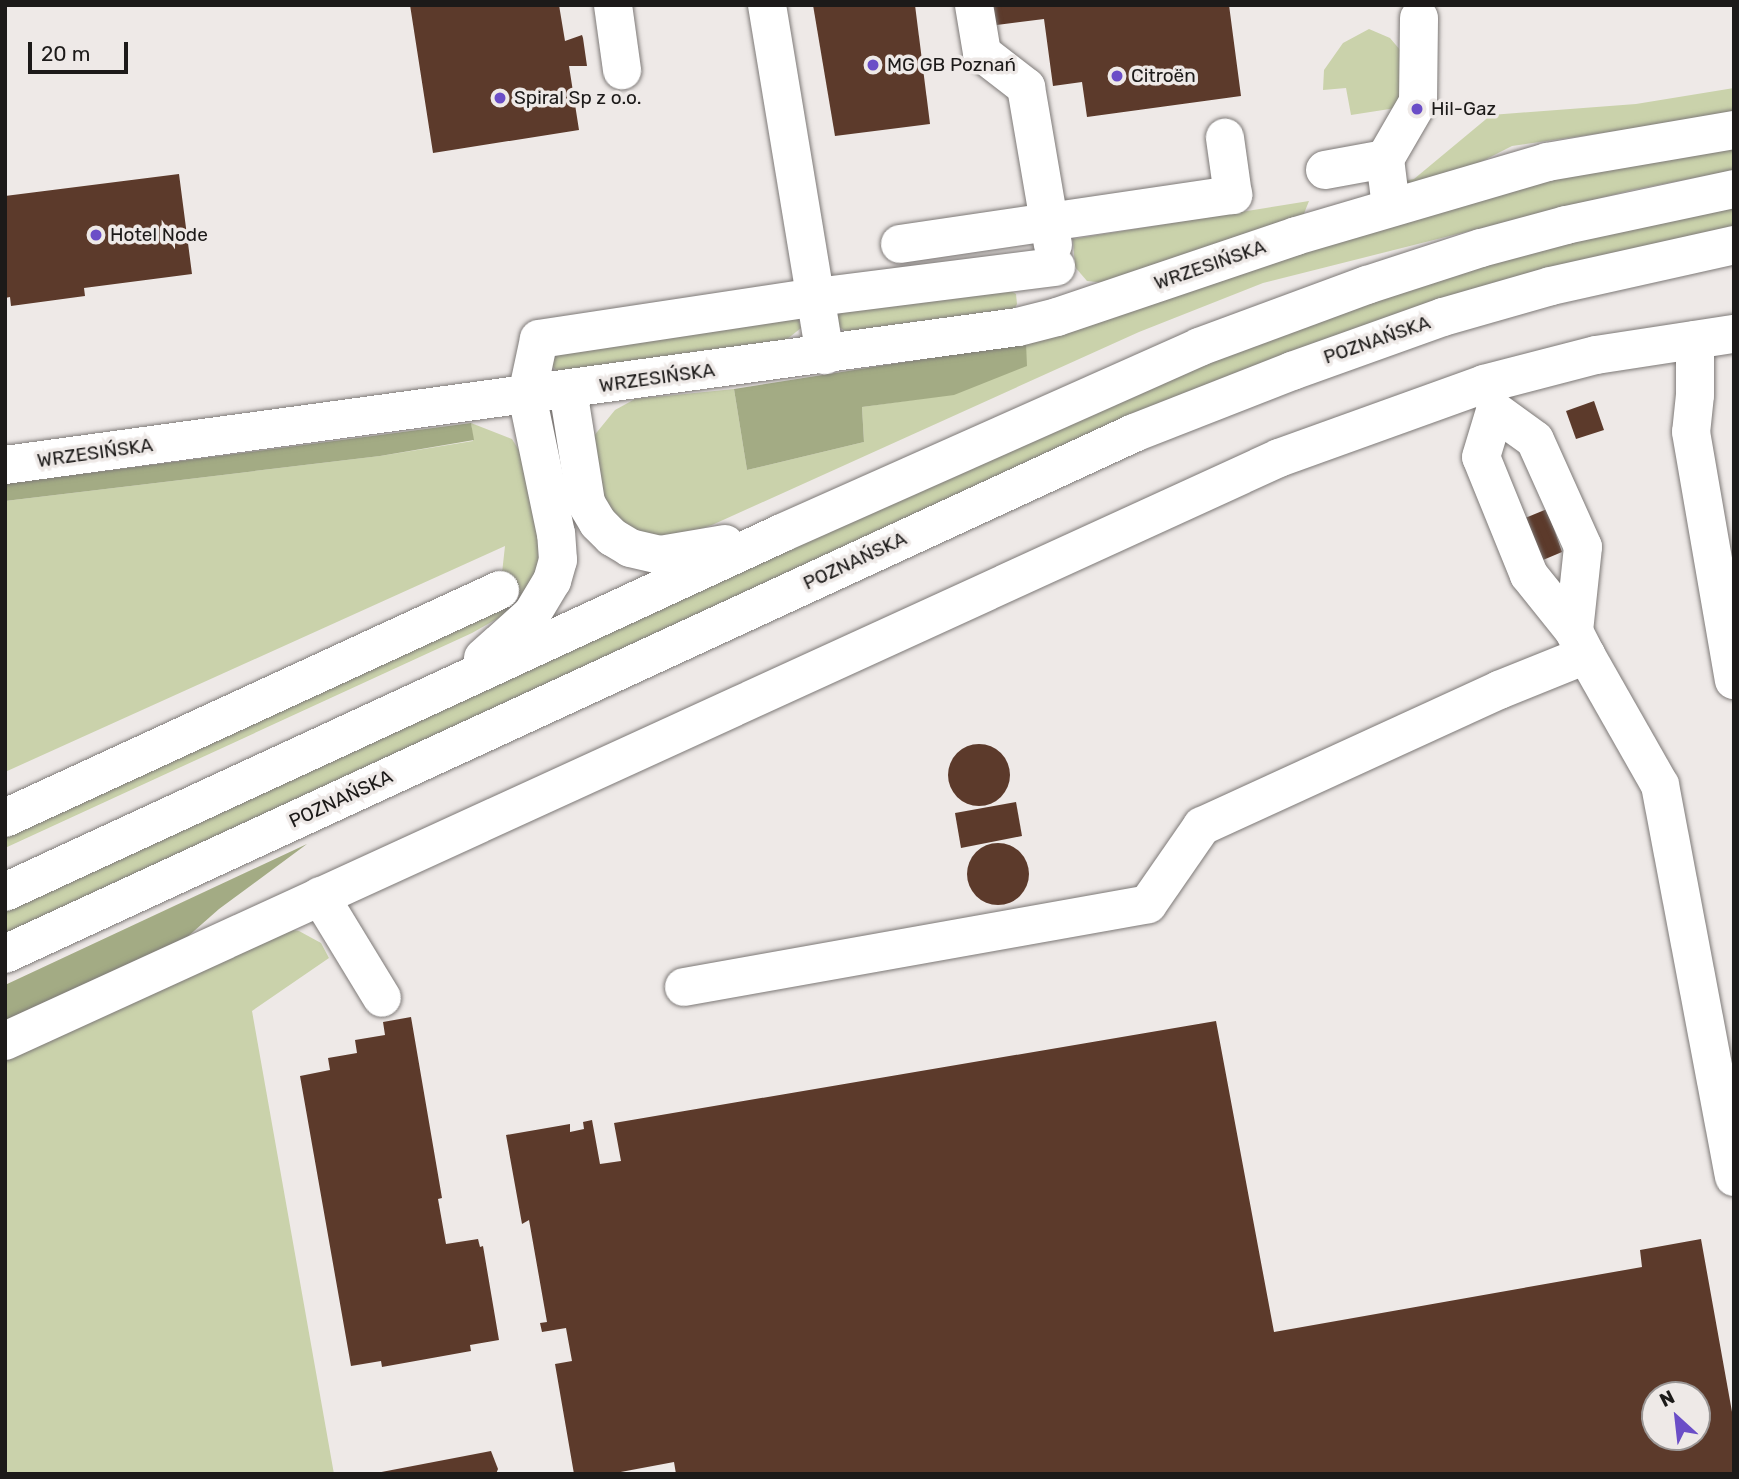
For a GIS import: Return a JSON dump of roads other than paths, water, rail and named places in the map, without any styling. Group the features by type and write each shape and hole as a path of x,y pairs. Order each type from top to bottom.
{"main road":[{"path":"613,5 622,70"},
{"path":"767,5 825,355"},
{"path":"974,5 982,53 1026,87 1056,267 1057,317"},
{"path":"1419,18 1419,102 1385,159 1391,207 1547,162 1734,130"},
{"path":"900,244 1234,195 1225,138"},
{"path":"1325,170 1385,159"},
{"path":"5,892 1102,388 1287,313 1481,248 1554,228 1734,189"},
{"name":"WRZESIŃSKA","path":"5,465 970,336 1057,317 1296,236 1391,207"},
{"name":"POZNAŃSKA","path":"5,954 1134,433 1292,371 1443,317 1577,279 1734,245"},
{"path":"452,685 533,614 552,581 558,560 556,534 527,395 539,339 817,297 1056,267"},
{"path":"5,1041 1279,458 1490,397 1596,355 1734,334"},
{"path":"1695,340 1695,395 1691,432 1734,680"},
{"path":"568,390 586,503 598,523 612,537 629,548 660,555 782,533"},
{"path":"1490,397 1535,440 1583,547 1580,643"},
{"path":"1490,397 1481,457 1529,575 1580,643 1660,785 1734,1177"},
{"path":"5,818 500,590"},
{"path":"684,988 1148,904 1202,826 1499,690 1580,643"},
{"path":"320,896 382,998"}],"place":[{"name":"MG GB Poznań","path":"873,65"},
{"name":"Citroën","path":"1117,76"},
{"name":"Spiral Sp z o.o.","path":"500,98"},
{"name":"Hil-Gaz","path":"1417,109"},
{"name":"Hotel Node","path":"96,235"}]}
